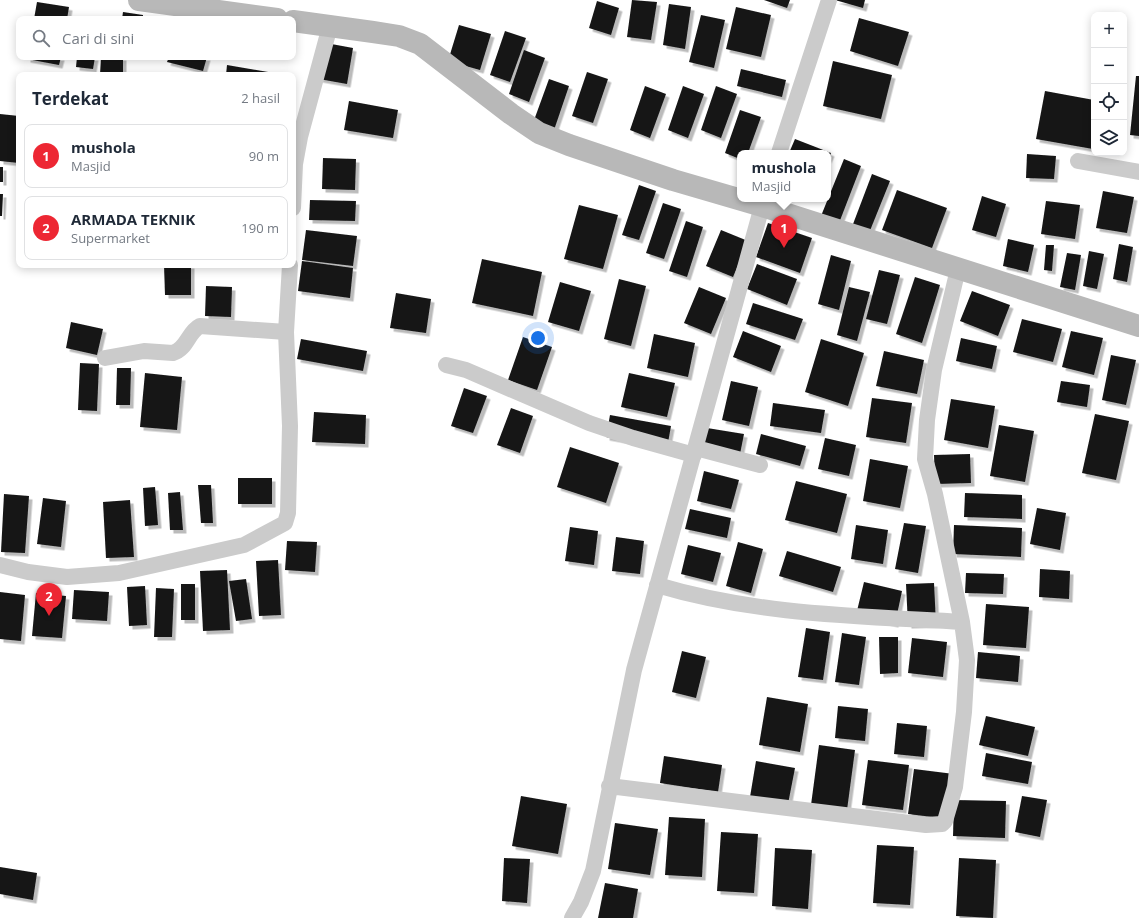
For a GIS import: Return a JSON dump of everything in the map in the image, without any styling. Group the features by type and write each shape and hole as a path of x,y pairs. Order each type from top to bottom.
{"street":[{"path":"140,0 256,16"},
{"path":"780,150 829,0"},
{"path":"296,21 399,36 420,44 511,114 539,132 569,145 673,180 737,196"},
{"path":"296,159 300,137 330,26"},
{"path":"1078,161 1139,172"},
{"path":"572,918 581,902 593,871 609,786 634,670 763,203 958,269 1139,326"},
{"path":"0,565 28,572 67,577 119,573 244,545 285,522 288,513 290,426 286,332 290,268"},
{"path":"609,786 926,825 942,824 947,817 955,787 964,712 967,660 962,622 935,494 926,459 927,420 934,370 958,269"},
{"path":"105,358 144,351 178,352 184,345 191,332 200,326 286,332"},
{"path":"446,365 466,370 589,422 634,438 760,465"},
{"path":"657,585 682,593 751,607 854,618 962,622"}],"building":[{"path":"632,0 657,2 651,40 627,37"},
{"path":"764,0 790,0 787,8"},
{"path":"835,0 865,0 863,8"},
{"path":"597,1 619,8 611,35 589,28"},
{"path":"37,2 69,7 68,16 35,16"},
{"path":"669,4 691,7 685,49 663,45"},
{"path":"736,7 771,15 761,57 726,49"},
{"path":"123,12 143,15 143,16 122,16"},
{"path":"701,15 725,20 714,68 689,62"},
{"path":"859,18 909,32 898,66 850,51"},
{"path":"459,25 491,34 480,70 448,61"},
{"path":"505,31 526,38 510,82 490,75"},
{"path":"326,43 353,48 347,84 319,79"},
{"path":"524,50 545,58 529,102 509,94"},
{"path":"32,60 60,60 59,65"},
{"path":"77,60 94,60 93,69 76,67"},
{"path":"101,60 123,60 123,72 100,72"},
{"path":"168,60 206,60 203,71 167,62"},
{"path":"833,61 892,75 881,119 823,106"},
{"path":"227,65 268,72 226,72"},
{"path":"741,69 786,80 782,97 737,86"},
{"path":"587,72 608,79 593,123 572,116"},
{"path":"1136,76 1139,76 1139,136 1130,135"},
{"path":"549,79 569,86 554,130 533,123"},
{"path":"645,86 666,94 650,138 630,130"},
{"path":"683,86 704,94 688,138 668,130"},
{"path":"716,86 737,94 721,138 701,130"},
{"path":"1045,91 1091,99 1091,149 1036,139"},
{"path":"349,101 398,110 393,138 344,130"},
{"path":"740,110 761,117 749,150 737,150 737,158 725,153"},
{"path":"0,114 16,116 16,163 0,161"},
{"path":"795,139 823,150 790,150"},
{"path":"1027,154 1056,156 1054,179 1026,178"},
{"path":"323,158 356,159 355,190 322,189"},
{"path":"844,159 861,166 839,223 821,216 827,202 831,202 831,191"},
{"path":"0,167 3,167 3,182 0,182"},
{"path":"872,174 890,181 867,238 850,232"},
{"path":"639,185 656,191 639,240 622,235"},
{"path":"897,190 947,208 932,248 882,230"},
{"path":"1103,191 1134,197 1127,233 1096,228"},
{"path":"0,194 3,194 2,216 0,216"},
{"path":"982,196 1006,204 996,237 972,230"},
{"path":"310,200 356,201 355,221 309,220"},
{"path":"1046,201 1080,205 1075,239 1041,234"},
{"path":"663,203 681,209 664,259 646,253"},
{"path":"579,205 618,215 603,269 564,259"},
{"path":"686,221 703,227 687,277 669,271"},
{"path":"768,223 812,238 800,273 756,257"},
{"path":"306,230 357,236 353,266 302,260"},
{"path":"721,230 748,241 733,277 706,266"},
{"path":"1008,239 1034,245 1028,272 1003,266"},
{"path":"1119,244 1133,247 1127,282 1113,279"},
{"path":"1046,245 1054,245 1052,271 1044,270"},
{"path":"1089,251 1104,254 1097,289 1083,286"},
{"path":"1067,253 1081,255 1075,290 1060,287"},
{"path":"831,255 851,261 839,310 818,304"},
{"path":"482,259 542,272 533,316 472,303"},
{"path":"302,261 353,268 350,298 298,291"},
{"path":"757,264 797,279 787,305 747,289"},
{"path":"164,268 191,268 191,295 165,295"},
{"path":"879,270 900,275 887,324 866,319"},
{"path":"915,277 940,285 922,343 896,334"},
{"path":"619,279 646,286 631,346 604,339"},
{"path":"560,282 591,291 579,331 548,322"},
{"path":"206,286 232,287 231,317 205,316"},
{"path":"699,287 726,298 711,334 684,323"},
{"path":"849,287 870,292 857,341 837,335"},
{"path":"972,291 1010,305 998,336 960,321"},
{"path":"396,293 431,299 426,333 390,328"},
{"path":"753,303 803,319 795,340 746,324"},
{"path":"1022,319 1062,329 1053,362 1013,352"},
{"path":"71,322 103,329 97,355 66,348"},
{"path":"743,331 781,346 771,372 733,357"},
{"path":"1071,331 1103,338 1094,375 1062,367"},
{"path":"654,334 695,343 688,377 647,368"},
{"path":"523,337 552,347 537,390 508,380"},
{"path":"961,338 997,346 992,369 956,361"},
{"path":"301,339 367,351 363,371 297,359"},
{"path":"821,339 864,353 848,406 805,392"},
{"path":"884,351 924,360 917,394 876,386"},
{"path":"1111,355 1136,360 1126,405 1102,400"},
{"path":"80,363 99,364 97,411 78,410"},
{"path":"117,368 131,368 130,405 116,405"},
{"path":"145,373 182,377 177,430 140,427"},
{"path":"629,373 675,383 667,417 621,407"},
{"path":"731,381 758,387 749,426 722,420"},
{"path":"1061,381 1090,385 1087,407 1057,402"},
{"path":"464,388 487,396 473,433 451,426"},
{"path":"872,398 912,403 906,443 866,437"},
{"path":"951,399 995,406 988,448 944,440"},
{"path":"773,403 825,410 821,433 770,426"},
{"path":"511,408 533,416 520,453 497,445"},
{"path":"314,412 366,415 365,444 312,442"},
{"path":"1095,414 1129,421 1116,480 1082,473"},
{"path":"610,415 671,426 667,448 606,437"},
{"path":"999,425 1034,431 1025,482 990,476"},
{"path":"707,428 744,434 740,454 703,448"},
{"path":"761,434 806,446 800,466 756,454"},
{"path":"825,438 856,445 849,476 818,469"},
{"path":"570,447 619,463 606,503 557,487"},
{"path":"970,454 971,483 935,484 934,455"},
{"path":"870,459 908,466 900,508 863,501"},
{"path":"704,471 739,480 731,509 697,501"},
{"path":"238,478 272,478 272,504 238,504"},
{"path":"796,481 847,494 837,533 785,520"},
{"path":"198,485 211,485 213,523 201,523"},
{"path":"155,487 158,525 145,526 143,488"},
{"path":"180,492 183,530 170,530 168,493"},
{"path":"965,493 1022,495 1022,519 964,517"},
{"path":"4,494 29,496 25,553 1,552"},
{"path":"43,498 66,501 61,547 37,544"},
{"path":"130,500 134,557 106,558 103,502"},
{"path":"1037,508 1066,513 1060,550 1030,544"},
{"path":"690,509 731,518 727,538 685,529"},
{"path":"904,523 926,526 918,573 895,569"},
{"path":"856,525 888,530 883,564 851,559"},
{"path":"954,525 1022,528 1021,557 953,554"},
{"path":"570,527 598,531 594,565 565,561"},
{"path":"616,537 644,541 640,574 612,571"},
{"path":"287,541 317,542 315,572 285,570"},
{"path":"738,542 763,549 751,593 726,586"},
{"path":"688,545 721,553 713,582 681,574"},
{"path":"787,551 841,567 833,592 779,576"},
{"path":"278,560 281,615 259,616 256,561"},
{"path":"1040,569 1070,571 1069,599 1039,597"},
{"path":"227,570 230,630 203,631 200,571"},
{"path":"966,573 1004,574 1003,594 965,593"},
{"path":"246,579 252,619 236,621 229,581"},
{"path":"864,582 902,591 895,624 856,615"},
{"path":"934,583 936,624 908,625 906,584"},
{"path":"181,584 195,584 195,620 181,620"},
{"path":"145,586 147,625 129,626 127,587"},
{"path":"156,588 174,589 172,637 154,637"},
{"path":"74,590 109,592 107,621 72,619"},
{"path":"0,592 25,595 21,641 0,639"},
{"path":"36,593 66,596 62,638 32,636"},
{"path":"986,604 1029,607 1026,648 983,645"},
{"path":"806,628 830,632 823,680 798,677"},
{"path":"842,633 866,637 859,685 835,682"},
{"path":"879,637 898,637 898,673 880,674"},
{"path":"912,638 947,642 943,677 908,673"},
{"path":"682,651 706,657 696,698 672,692"},
{"path":"978,652 1020,656 1018,682 976,678"},
{"path":"767,697 808,704 800,752 759,745"},
{"path":"838,706 868,709 865,741 835,738"},
{"path":"986,716 1035,727 1028,756 979,745"},
{"path":"897,723 927,726 924,757 894,754"},
{"path":"819,745 855,750 847,810 811,805"},
{"path":"986,753 1032,762 1028,784 982,776"},
{"path":"664,756 722,765 718,792 660,783"},
{"path":"868,760 909,765 903,810 862,805"},
{"path":"756,761 795,768 787,809 749,803"},
{"path":"914,769 954,774 949,819 908,814"},
{"path":"521,796 567,804 558,854 512,846"},
{"path":"1022,796 1047,800 1040,837 1015,832"},
{"path":"954,800 1006,801 1005,838 953,836"},
{"path":"669,817 705,819 702,877 665,875"},
{"path":"615,823 658,829 650,875 608,869"},
{"path":"721,832 758,834 754,893 717,891"},
{"path":"877,845 914,847 910,905 873,903"},
{"path":"775,848 812,850 808,909 772,906"},
{"path":"504,858 530,859 527,903 502,901"},
{"path":"959,858 996,860 993,918 956,916"},
{"path":"0,867 37,873 33,900 0,894"},
{"path":"605,883 638,889 633,918 598,918"}],"place":[{"name":"mushola","path":"784,248"},
{"name":"ARMADA TEKNIK","path":"49,616"}]}
